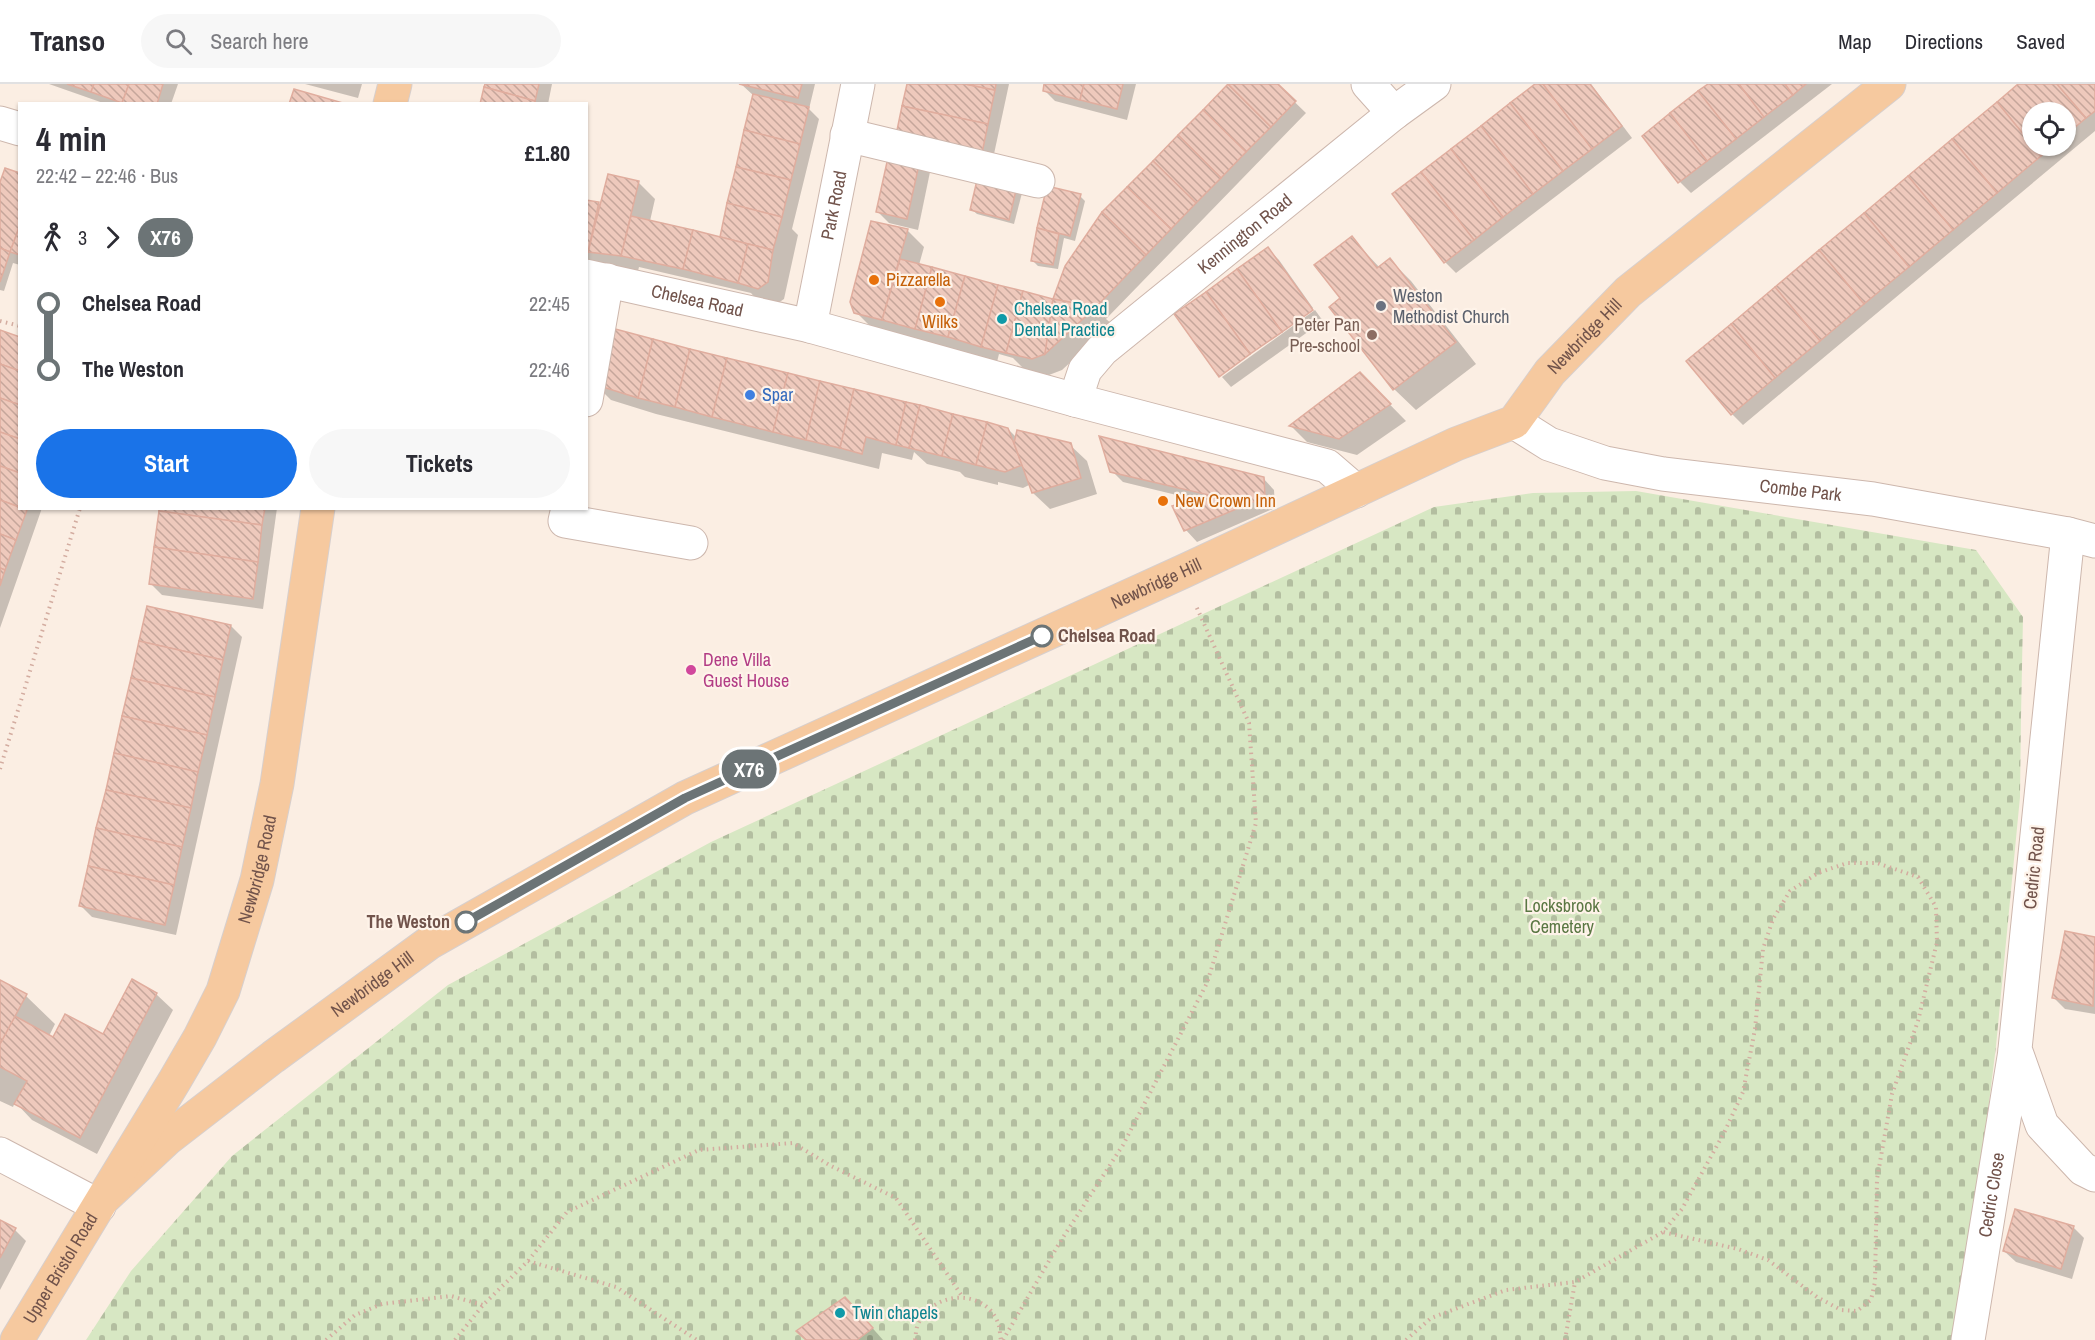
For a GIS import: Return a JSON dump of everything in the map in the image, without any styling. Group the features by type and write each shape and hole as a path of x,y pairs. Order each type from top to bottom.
{"main road":[{"path":"390,102 394,84"},
{"name":"Newbridge Hill","path":"102,1201 167,1139 273,1057 429,943 685,798 1182,572 1456,444 1514,422 1550,372 1628,292 1889,84"},
{"name":"Newbridge Road","path":"102,1201 200,1037 226,982 257,880 277,784 318,510"},
{"name":"Upper Bristol Road","path":"17,1340 102,1201"}],"street":[{"name":"Park Road","path":"810,326 858,84"},
{"path":"1368,84 1394,112"},
{"name":"Kennington Road","path":"1075,400 1085,370 1102,350 1394,112 1434,84"},
{"path":"0,123 18,128"},
{"path":"848,135 1038,181"},
{"path":"588,378 597,278"},
{"name":"Chelsea Road","path":"597,278 810,326 1075,400 1327,466 1356,491"},
{"name":"Combe Park","path":"1514,422 1549,444 1605,464 1663,474 1873,499 2081,538"},
{"path":"568,510 565,521 691,543"},
{"name":"Cedric Road","path":"2081,538 2015,1049 2042,1125 2084,1169 2095,1175"},
{"name":"Cedric Close","path":"1968,1340 2015,1049"},
{"path":"0,1154 102,1201"}],"path":[{"path":"0,321 18,326"},
{"path":"0,769 79,510"},
{"path":"1002,1340 1060,1242 1123,1145 1208,983 1256,823 1249,723 1199,615 1182,572"},
{"path":"1406,1340 1431,1318 1506,1290 1575,1282 1663,1232 1682,1209 1724,1134 1743,1092 1755,1029 1763,949 1773,919 1790,891 1818,873 1847,863 1877,863 1918,877 1936,907 1937,942 1918,1021 1892,1094 1884,1130 1877,1179 1875,1282 1871,1300 1857,1311 1841,1310 1817,1297 1768,1260 1738,1249 1663,1232"},
{"path":"455,1340 483,1305 528,1261 567,1212 699,1150 793,1143 831,1166 896,1198 962,1296"},
{"path":"528,1261 616,1287 697,1340"},
{"path":"1565,1340 1575,1282"},
{"path":"326,1340 355,1315 382,1304 451,1296 483,1305"},
{"path":"915,1340 918,1324 928,1308 941,1300 962,1296 976,1300 991,1312 999,1325 1002,1340"}],"green space":[{"name":"Locksbrook Cemetery","path":"1636,491 1976,550 2023,617 2020,797 1996,1046 1960,1340 86,1340 131,1271 232,1156 448,985 711,842 1434,507 1533,493"}],"building":[{"path":"67,84 94,84 91,92"},
{"path":"94,84 129,84 122,102 91,92"},
{"path":"129,84 163,84 158,102 122,102"},
{"path":"485,84 539,84 535,101 484,87"},
{"path":"739,84 802,84 798,98"},
{"path":"907,84 965,84 995,90 988,124 902,106"},
{"path":"965,84 996,84 995,90"},
{"path":"1044,84 1084,84 1080,100 1043,91"},
{"path":"1084,84 1123,84 1117,109 1080,100"},
{"path":"1228,84 1271,127 1246,152 1203,110"},
{"path":"1228,84 1278,84 1296,101 1271,127"},
{"path":"1535,84 1543,84 1592,149 1563,171 1510,103"},
{"path":"1543,84 1590,84 1622,126 1592,149"},
{"path":"1708,84 1739,84 1764,117 1736,139 1698,91"},
{"path":"1739,84 1785,84 1793,95 1764,117"},
{"path":"1785,84 1806,84 1793,95"},
{"path":"2018,84 2057,84 2072,102 2022,102 2022,133 1997,102"},
{"path":"2057,84 2095,84 2095,111 2086,118 2076,106 2076,102 2072,102"},
{"path":"484,87 535,101 535,102 480,102"},
{"path":"294,89 340,102 290,102"},
{"path":"1698,91 1736,139 1707,161 1670,113"},
{"path":"753,94 809,107 800,144 744,130"},
{"path":"1997,102 2022,133 2022,156 2041,156 1997,193 1952,139"},
{"path":"1510,103 1563,171 1533,194 1481,126"},
{"path":"902,106 988,124 981,158 895,140"},
{"path":"2076,106 2086,118 2076,126"},
{"path":"1203,110 1246,152 1221,178 1178,135"},
{"path":"1670,113 1707,161 1678,183 1642,136"},
{"path":"1481,126 1533,194 1503,217 1451,149"},
{"path":"744,130 800,144 791,180 736,167"},
{"path":"1178,135 1221,178 1196,203 1153,161"},
{"path":"1952,139 1997,193 1953,230 1908,176"},
{"path":"1451,149 1503,217 1474,240 1421,172"},
{"path":"889,153 920,160 907,219 876,212"},
{"path":"1153,161 1196,203 1171,229 1127,187"},
{"path":"736,167 791,180 782,217 727,203"},
{"path":"5,168 18,172 18,230 10,252 0,248 0,182"},
{"path":"1421,172 1474,240 1444,263 1392,194"},
{"path":"608,174 639,181 621,256 588,252"},
{"path":"978,176 1017,186 1009,220 970,210"},
{"path":"1908,176 1953,230 1909,267 1864,213"},
{"path":"1047,186 1081,194 1070,236 1037,228"},
{"path":"1127,187 1171,229 1146,255 1102,212"},
{"path":"588,200 599,202 588,252"},
{"path":"727,203 782,217 773,250 720,237"},
{"path":"1102,212 1146,255 1096,307 1053,299 1065,266"},
{"path":"1864,213 1909,267 1864,304 1819,250"},
{"path":"631,216 693,230 683,269 621,256"},
{"name":"Pizzarella","path":"871,221 908,229 882,320 854,313 850,302"},
{"path":"1037,228 1059,234 1053,265 1031,261"},
{"path":"18,230 18,254 10,252"},
{"path":"693,230 748,244 738,283 683,269"},
{"path":"1352,236 1377,268 1390,258 1456,342 1393,390 1329,307 1340,298 1314,265"},
{"path":"748,244 773,250 768,282 758,289 738,283"},
{"path":"1268,247 1313,310 1282,332 1237,269"},
{"path":"0,248 10,252 0,282"},
{"path":"1819,250 1864,304 1820,341 1775,287"},
{"path":"900,259 932,267 915,329 882,320"},
{"name":"Wilks","path":"932,267 965,276 948,337 915,329"},
{"path":"1237,269 1282,332 1250,354 1206,292"},
{"path":"965,276 998,285 981,347 948,337"},
{"name":"Chelsea Road Dental Practice","path":"998,285 1023,291 1006,353 981,347"},
{"path":"1775,287 1820,341 1775,378 1731,324"},
{"path":"1023,291 1053,299 1045,354 1032,359 1006,353"},
{"path":"1206,292 1250,354 1219,377 1174,314"},
{"path":"1053,299 1096,307 1045,354"},
{"path":"1731,324 1775,378 1731,415 1686,361"},
{"path":"604,326 653,339 638,398 593,384"},
{"path":"0,330 18,336 18,370 0,364"},
{"path":"653,339 690,349 675,407 638,398"},
{"path":"690,349 727,358 712,417 675,407"},
{"name":"Spar","path":"727,358 788,373 773,432 712,417"},
{"path":"0,364 18,370 18,404 0,398"},
{"path":"1360,372 1391,404 1339,439 1289,426"},
{"path":"788,373 820,381 806,440 773,432"},
{"path":"820,381 854,389 840,448 806,440"},
{"path":"854,389 906,402 896,445 866,437 862,454 840,448"},
{"path":"0,398 18,404 18,438 0,432"},
{"path":"906,402 920,405 909,448 896,445"},
{"path":"920,405 953,414 942,456 909,448"},
{"path":"953,414 987,422 976,465 942,456"},
{"path":"987,422 1008,428 1022,465 1005,472 976,465"},
{"path":"1017,430 1071,443 1081,478 1032,493 1014,443"},
{"path":"0,432 18,438 18,472 0,466"},
{"path":"1099,436 1264,477 1265,497 1184,531 1172,506 1209,495 1110,472"},
{"path":"0,466 18,472 18,506 0,500"},
{"path":"0,500 18,507 18,510 27,510 16,540 0,534"},
{"path":"159,510 265,510 262,525"},
{"path":"159,511 262,525 258,562 154,547"},
{"path":"0,534 16,540 5,570 0,568"},
{"path":"154,547 258,562 253,599 149,584"},
{"path":"0,568 5,570 0,586"},
{"path":"147,606 231,625 223,660 139,641"},
{"path":"139,641 223,660 215,697 131,678"},
{"path":"131,678 215,697 207,735 122,716"},
{"path":"122,716 207,735 198,772 114,753"},
{"path":"114,753 198,772 191,808 106,790"},
{"path":"106,790 191,808 182,847 96,828"},
{"path":"96,828 182,847 174,885 88,866"},
{"path":"88,866 174,885 165,925 79,906"},
{"path":"2065,931 2095,937 2093,1006 2052,998"},
{"path":"132,979 157,993 80,1138 14,1104 27,1081 0,1067 0,1044 15,1016 53,1037 65,1014 103,1034"},
{"path":"0,980 27,994 0,1044"},
{"path":"2015,1209 2074,1226 2061,1269 2003,1251"},
{"path":"0,1220 16,1228 0,1258"},
{"name":"Twin chapels","path":"845,1297 873,1328 857,1340 806,1340 796,1331"}],"bus line":[{"name":"X76","path":"466,922 685,798 1042,636"}],"place":[{"name":"Pizzarella","path":"874,280"},
{"name":"Wilks","path":"940,302"},
{"name":"Weston Methodist Church","path":"1381,306"},
{"name":"Chelsea Road Dental Practice","path":"1002,319"},
{"name":"Peter Pan Pre-school","path":"1372,335"},
{"name":"Spar","path":"750,395"},
{"name":"New Crown Inn","path":"1163,501"},
{"name":"Chelsea Road","path":"1042,636"},
{"name":"Dene Villa Guest House","path":"691,670"},
{"name":"The Weston","path":"466,922"},
{"name":"Twin chapels","path":"840,1313"}]}
